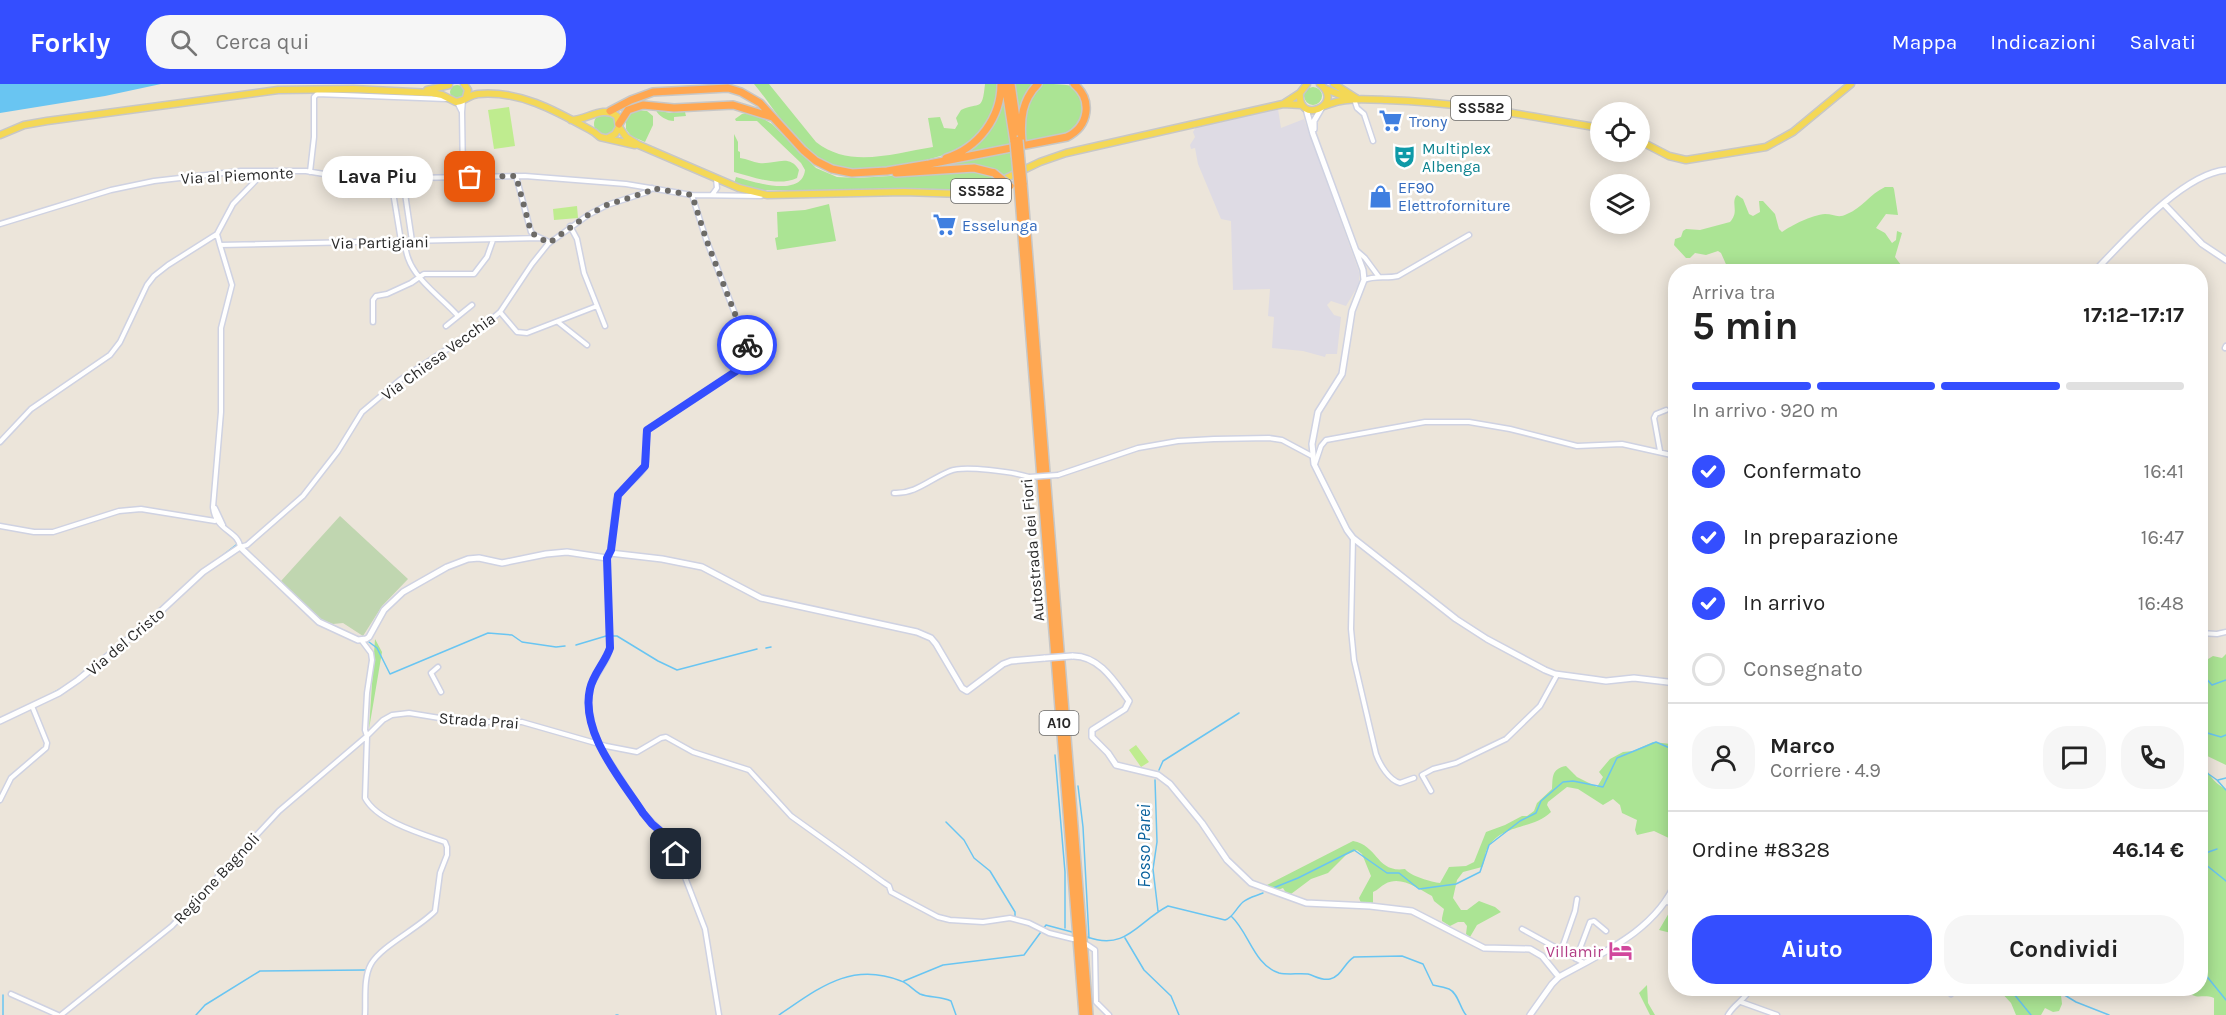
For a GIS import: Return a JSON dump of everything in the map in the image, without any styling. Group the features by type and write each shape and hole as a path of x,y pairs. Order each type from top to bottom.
{"highway":[{"name":"Autostrada dei Fiori","path":"1003,84 1018,141 1089,1015"},
{"path":"929,164 957,154 979,138 994,116 1003,84"},
{"name":"Autostrada dei Fiori","path":"1011,84 1022,164 1022,237 1083,1015"},
{"path":"1018,141 1024,106 1030,93 1038,84"},
{"path":"610,111 653,92 718,88 734,90 760,103 803,150 824,165 852,173 887,171 1035,145 1071,135 1081,126 1086,113 1084,98 1074,84"},
{"path":"619,125 628,110 643,105 674,108 734,105 772,117"},
{"path":"887,171 908,173 974,168 994,173 1010,186 1022,237"}],"main road":[{"path":"414,94 450,84"},
{"path":"450,84 447,91 457,100"},
{"path":"1306,84 1300,93 1304,107 1316,110 1322,107 1328,98 1323,86"},
{"path":"1334,84 1355,99"},
{"path":"1650,146 1669,156 1686,160 1766,147 1792,132 1851,84"},
{"path":"457,100 465,86 477,94"},
{"name":"SS582","path":"1323,86 1355,99"},
{"path":"0,135 24,125 46,121 278,90 328,88 442,95 457,100 477,94 522,98 536,102 600,137 608,138 615,134 619,125 617,116 610,111 569,120"},
{"name":"SS582","path":"608,138 639,145 747,191 767,195 904,192 963,194 979,191 1040,162 1066,153 1283,104 1300,93"},
{"name":"SS582","path":"1322,107 1355,99 1402,100 1473,106 1590,126"},
{"name":"SS582","path":"1283,104 1304,107"},
{"path":"594,132 592,120 597,114"},
{"name":"SS582","path":"619,125 626,136 639,145"}],"street":[{"path":"310,172 315,137 314,97 316,94 414,94"},
{"path":"1355,99 1357,108 1364,114 1373,141"},
{"path":"457,100 462,112 463,177"},
{"path":"1304,107 1357,250 1364,280 1353,306 1342,374 1318,412 1312,444 1314,464 1353,538 1456,619 1487,639 1557,675 1606,681 1634,678 1668,682"},
{"path":"1313,134 1314,121 1322,107"},
{"path":"2102,264 2164,204 2194,180 2208,173 2226,170"},
{"path":"0,442 31,410 110,355 120,342 147,285 154,276 217,234 233,204 265,172"},
{"name":"Via al Piemonte","path":"0,224 111,190 154,181 207,174 310,172 354,179 391,180 516,176 626,184 692,195 767,195"},
{"path":"516,176 531,232 526,239"},
{"path":"712,195 717,188 716,178"},
{"path":"403,179 412,241"},
{"path":"391,180 403,241 414,272 458,316"},
{"name":"Via Chiesa Vecchia","path":"240,548 247,545 287,510 314,482 318,474 338,452 362,411 400,380 500,312 549,243 570,226 607,205 647,192 652,188"},
{"path":"692,195 706,239 753,360 647,430 645,466 635,479 620,492 616,500 608,556 610,648 607,658 590,687 588,702 597,742 643,813 665,835 676,854 707,935 708,955 719,1015"},
{"path":"2164,204 2202,244 2226,260"},
{"path":"570,226 577,239 584,273 605,326"},
{"path":"531,232 549,243"},
{"path":"216,521 214,501 221,412 220,340 232,285 217,234"},
{"path":"1364,280 1380,277 1388,279 1398,276 1469,235"},
{"name":"Via Partigiani","path":"220,245 540,238"},
{"path":"373,322 372,303 375,296 387,294 424,274 474,274 487,257 493,240"},
{"path":"1357,250 1380,277"},
{"path":"446,326 472,305"},
{"path":"500,312 525,333 533,332 597,306"},
{"path":"557,322 587,345"},
{"path":"1660,451 1654,418 1656,414 1666,410"},
{"path":"1314,464 1326,440 1425,422 1469,422 1577,446 1622,444 1668,454"},
{"path":"894,493 905,494 913,491 948,471 958,468 1004,472 1029,477 1058,475 1138,448 1178,441 1269,438 1282,440 1312,456"},
{"path":"214,501 219,519 239,541 240,548 319,622 362,640 371,653 365,730 367,736 365,798 369,805 410,830 445,842 447,847 447,855 440,873 435,911 380,954 371,964 367,975 365,1015"},
{"path":"0,526 34,532 53,532 118,511 141,509 216,521 229,531"},
{"path":"1353,538 1351,629 1354,660 1376,754 1383,768 1394,781 1400,783 1414,778"},
{"name":"Via del Cristo","path":"0,721 59,693 78,680 148,623 203,572 240,548"},
{"path":"362,640 369,636 384,610 403,592 447,567 468,559 479,558 502,563 567,552 662,559 702,567 761,598 924,634 936,644 962,688 967,691 1003,664 1011,661 1084,657 1095,662 1129,701 1125,709 1092,730 1092,737 1116,765 1158,775 1170,784 1202,823 1229,863 1251,883 1306,903 1370,906 1412,911 1484,948 1530,949 1542,956 1559,977"},
{"path":"2208,633 2226,632"},
{"path":"438,668 431,673 441,692"},
{"path":"1431,791 1422,775 1433,769 1456,763 1500,743 1540,706 1557,675"},
{"path":"0,800 11,778 46,748 47,743 32,706"},
{"name":"Strada Prai","path":"367,736 392,714 408,713 464,722 522,722 637,752 661,738 666,738 693,752 749,770 763,783 784,810 889,886 891,892 938,917 983,922 1010,918 1029,923 1045,932 1073,939"},
{"name":"Regione Bagnoli","path":"10,994 60,1015 172,926 279,811 367,736"},
{"path":"1561,951 1577,899"},
{"path":"1530,1015 1559,977 1638,929 1668,899"},
{"path":"1576,959 1590,922 1594,921 1606,931"},
{"path":"1522,929 1584,963"},
{"path":"1086,944 1095,950 1096,1002 1109,1015"},
{"path":"1728,1015 1745,996"},
{"path":"1741,1002 1777,1015"}],"shaded area":[{"path":"1278,109 1281,128 1304,119 1359,272 1359,284 1346,306 1331,301 1327,305 1334,315 1341,317 1337,354 1326,354 1325,357 1303,351 1272,348 1274,317 1268,316 1270,289 1233,290 1231,221 1221,219 1198,164 1195,148 1191,149 1190,145 1195,137 1193,132 1196,127"}],"green space":[{"path":"754,84 769,84 816,142 843,155 858,157 888,155 933,147 928,118 940,117 944,128 955,129 958,124 956,118 961,110 981,103 985,84 999,84 999,88 984,129 965,146 918,162 883,168 856,169 829,163 811,152 793,134"},
{"path":"1015,84 1035,84 1022,111 1019,112"},
{"path":"1043,84 1068,85 1077,91 1083,104 1081,119 1078,125 1066,135 1025,143 1026,110 1032,96"},
{"path":"457,85 462,87 464,92 462,97 457,99 452,97 450,92 452,87"},
{"path":"1313,87 1319,90 1322,96 1319,102 1313,105 1307,102 1304,96 1307,90"},
{"path":"1004,96 1010,146 966,154 974,146"},
{"path":"509,107 515,146 494,149 488,110"},
{"path":"637,110 647,111 653,116 653,125 645,142 631,136 626,129 626,117"},
{"path":"656,110 670,113 685,112 686,116 674,117 674,121 671,121 661,116"},
{"path":"752,112 772,124 816,168 837,177 857,178 975,171 986,172 998,178 969,190 752,190 734,184 736,177 776,186 787,186 802,179 805,170 801,163 757,121 736,121 735,119 742,114"},
{"path":"605,113 613,116 616,124 613,132 605,135 597,132 594,124 597,116"},
{"path":"734,134 738,142 740,158 759,163 791,162 799,170 797,178 782,182 734,172"},
{"path":"1010,152 1013,171 1004,175 995,170 973,167 915,170"},
{"path":"1885,187 1894,189 1898,215 1886,214 1876,228 1885,233 1892,243 1896,240 1897,231 1902,233 1895,257 1900,264 1726,264 1718,251 1706,255 1695,253 1690,258 1686,258 1674,245 1675,239 1681,237 1686,229 1700,230 1730,222 1733,218 1734,201 1737,195 1743,199 1749,214 1753,216 1760,212 1759,201 1763,201 1775,214 1782,232 1814,216 1844,215 1857,208"},
{"path":"829,204 836,241 777,250 775,238 778,237 777,212 805,210"},
{"path":"577,206 578,218 554,220 553,209"},
{"path":"340,516 408,579 382,606 363,636 343,623 333,624 320,619 281,581"},
{"path":"375,639 382,652 369,729"},
{"path":"2226,654 2226,765 2208,756 2208,659 2213,656 2222,658"},
{"path":"1653,742 1668,744 1668,838 1654,831 1637,835 1635,830 1637,820 1622,813 1620,805 1613,799 1603,805 1578,789 1567,787 1548,802 1547,805 1551,812 1544,818 1500,835 1487,849 1482,867 1463,872 1457,880 1453,898 1461,910 1467,910 1479,901 1501,912 1477,925 1470,937 1466,934 1467,926 1464,922 1450,926 1442,921 1444,909 1434,901 1432,896 1403,882 1385,884 1373,892 1373,903 1361,903 1359,898 1371,876 1362,854 1357,850 1346,855 1328,873 1311,879 1291,894 1286,893 1283,888 1275,891 1265,886 1353,841 1368,848 1388,867 1405,869 1416,876 1440,883 1449,867 1466,866 1474,862 1486,832 1534,811 1537,803 1552,789 1555,771 1561,767 1566,766 1577,777 1597,787 1603,777 1599,772 1610,759"},
{"path":"1136,745 1149,762 1141,767 1129,750"},
{"path":"2208,772 2214,780 2226,789 2226,1015 2214,1015 2214,998 2206,996 2208,996"},
{"path":"1668,915 1668,932 1659,930"},
{"path":"1647,985 1648,1003 1655,1015 1650,1015 1639,993"},
{"path":"2004,996 2061,996 2062,1004 2059,1011 2053,1012 2045,1008 2041,1015 2016,1015 2011,1003"}],"water":[{"path":"0,84 161,84 105,96 0,113"}],"waterway":[{"path":"218,559 236,545"},
{"path":"145,622 168,601"},
{"path":"369,642 377,648 390,674 488,633 512,635 522,642 556,647 565,646"},
{"path":"576,645 606,636"},
{"path":"613,636 617,636 677,670 757,649"},
{"path":"766,648 771,647"},
{"path":"82,673 97,661"},
{"path":"2208,681 2212,685 2226,680"},
{"path":"53,693 62,688"},
{"name":"Fosso Parei","path":"1159,770 1163,761 1239,713"},
{"path":"2208,733 2221,737 2226,735"},
{"path":"1273,888 1354,850 1387,873 1399,873 1419,889 1456,884 1480,872 1489,845 1520,821 1536,813 1541,801 1563,782 1573,781 1603,787 1617,758 1656,742 1668,747"},
{"path":"1055,755 1065,872 1065,928"},
{"path":"2208,774 2226,790"},
{"path":"2218,780 2226,778"},
{"name":"Fosso Parei","path":"1155,780 1157,842 1153,869 1158,911"},
{"path":"1078,786 1083,827 1089,938"},
{"path":"946,822 964,840 974,858 990,871 1015,912 1015,917"},
{"path":"2208,852 2217,849"},
{"path":"2208,866 2226,881"},
{"path":"1087,937 1101,940 1122,938 1168,906 1225,920 1245,900 1263,893"},
{"path":"1232,917 1258,956 1270,969 1279,973 1308,974 1327,979 1337,975 1354,957 1402,956 1423,964 1433,985 1452,991 1466,1015"},
{"path":"904,981 943,965 1024,955 1046,925 1072,932"},
{"path":"1125,938 1144,970 1171,996 1179,1015"},
{"path":"196,1015 205,1005 260,971 365,970"},
{"path":"779,1015 821,988 850,976 866,974 901,981 920,994 951,1001 956,1015"},
{"path":"2208,978 2226,1000"},
{"path":"3,995 3,1015"},
{"path":"2016,996 2031,1015"},
{"path":"2066,996 2109,1015"}],"way so far":[{"path":"470,177 516,176 531,232 549,243 588,215 607,205 647,192 652,188 692,195 706,239 747,345"}],"place":[{"name":"Trony","path":"1391,121"},
{"name":"Multiplex Albenga","path":"1404,157"},
{"name":"Lava Piu","path":"470,177"},
{"name":"EF90 Elettroforniture","path":"1380,196"},
{"name":"Esselunga","path":"944,225"},
{"name":"Villamir","path":"1621,951"}],"route":[{"path":"676,854 665,835 643,813 597,742 589,713 590,687 596,673 607,658 610,648 607,558 611,550 618,495 645,466 647,450 645,433 690,400 753,360 747,345"}]}
